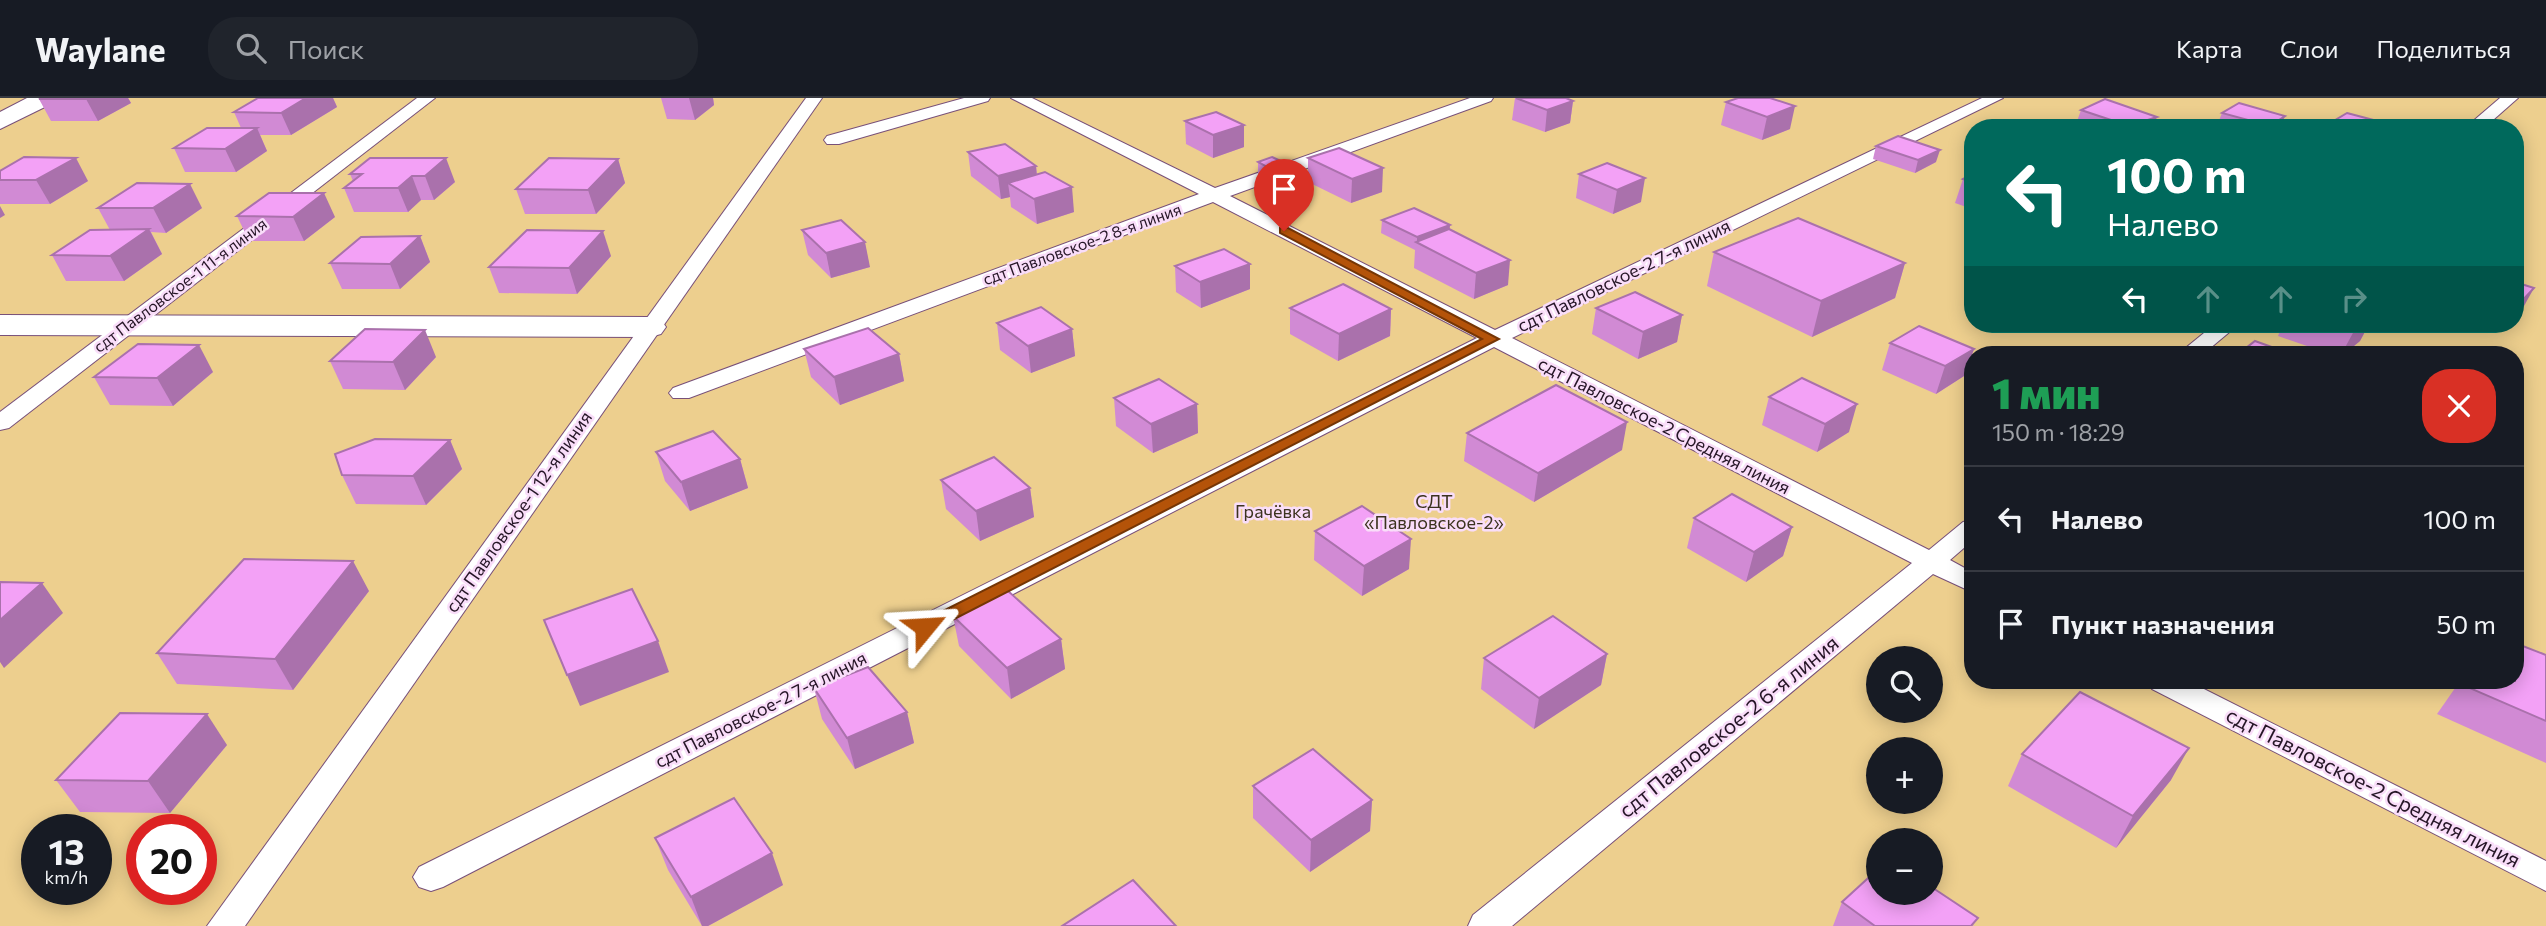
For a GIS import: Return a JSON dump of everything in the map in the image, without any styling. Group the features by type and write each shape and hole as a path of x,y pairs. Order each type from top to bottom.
{"street":[{"path":"0,122 45,98"},
{"path":"0,325 650,327"}],"lane":[{"name":"сдт Павловское-1 11-я линия","path":"0,423 427,98"},
{"name":"сдт Павловское-1 12-я линия","path":"225,926 814,98"},
{"path":"834,139 982,98"},
{"name":"сдт Павловское-2 Средняя линия","path":"1019,98 1964,579"},
{"name":"сдт Павловское-2 8-я линия","path":"681,393 1214,195 1485,98"},
{"name":"сдт Павловское-2 7-я линия","path":"431,877 1493,339 1995,98"},
{"path":"2484,119 2510,98"},
{"path":"2200,346 2216,333"},
{"name":"сдт Павловское-2 6-я линия","path":"1486,926 1964,534"},
{"name":"сдт Павловское-2 Средняя линия","path":"2179,689 2546,877"}],"green space":[{"name":"Грачёвка","path":"0,98 2546,98 2546,926 0,926"}],"building":[{"path":"41,98 88,98 39,99"},
{"path":"258,98 306,98 281,113 234,112"},
{"path":"1516,98 1566,98 1573,101 1547,110"},
{"path":"1738,98 1770,98 1795,106 1767,117 1726,102"},
{"path":"2105,99 2157,117 2108,119 2081,110"},
{"path":"2239,103 2285,116 2280,119 2244,119 2222,113"},
{"path":"1216,112 1244,125 1213,135 1185,121"},
{"path":"2347,113 2370,119 2337,119"},
{"path":"207,128 257,128 225,149 174,148"},
{"path":"1898,136 1940,150 1918,160 1876,146"},
{"path":"1005,144 1036,166 998,176 968,152"},
{"path":"1339,148 1383,168 1352,179 1308,158"},
{"path":"24,157 76,158 36,180 0,180 0,171"},
{"path":"1272,157 1307,173 1289,179 1258,162"},
{"path":"370,158 446,158 425,176 412,176 398,188 344,188 362,174 350,174"},
{"path":"549,158 618,159 588,190 516,189"},
{"path":"1607,163 1645,178 1617,190 1579,174"},
{"path":"1045,172 1072,187 1034,199 1008,183"},
{"path":"137,183 190,184 153,208 98,208"},
{"path":"269,193 324,193 293,217 237,216"},
{"path":"1414,208 1450,225 1417,237 1382,220"},
{"path":"1798,218 1905,263 1821,301 1714,252"},
{"path":"841,220 865,242 826,253 802,230"},
{"path":"149,229 110,256 52,255 90,230"},
{"path":"1449,229 1510,260 1476,273 1416,242"},
{"path":"527,230 603,231 569,268 489,267"},
{"path":"420,236 390,264 330,263 361,237"},
{"path":"1224,249 1250,264 1200,282 1175,266"},
{"path":"1343,284 1391,309 1339,334 1290,308"},
{"path":"2524,285 2534,288 2524,299"},
{"path":"1635,292 1682,315 1643,332 1596,308"},
{"path":"1041,307 1072,329 1028,346 997,323"},
{"path":"1919,326 1967,346 1964,346 1964,355 1945,366 1890,343"},
{"path":"868,328 899,354 834,377 804,349"},
{"path":"365,329 425,330 393,362 330,361"},
{"path":"2255,341 2269,346 2249,346"},
{"path":"138,344 199,345 157,378 94,377"},
{"path":"1802,378 1857,404 1825,424 1769,397"},
{"path":"1159,379 1197,404 1151,424 1114,398"},
{"path":"1556,385 1627,422 1538,473 1467,433"},
{"path":"713,431 740,459 681,482 656,452"},
{"path":"375,439 450,440 413,476 342,475 335,454"},
{"path":"994,457 1030,488 976,511 941,480"},
{"path":"1732,494 1792,527 1754,552 1694,518"},
{"path":"1362,506 1411,539 1364,566 1315,531"},
{"path":"244,559 353,561 275,659 157,653"},
{"path":"0,582 42,583 0,620"},
{"path":"632,589 658,641 567,675 544,620"},
{"path":"1007,590 1061,639 1007,668 953,616"},
{"path":"1553,616 1607,654 1539,698 1484,658"},
{"path":"2524,646 2546,655 2546,721 2472,689 2524,689"},
{"path":"868,667 907,712 847,738 814,688"},
{"path":"2080,692 2189,748 2133,816 2022,754"},
{"path":"120,713 207,714 148,781 56,780"},
{"path":"1313,749 1372,800 1311,840 1253,786"},
{"path":"734,798 772,853 691,897 655,838"},
{"path":"1133,880 1176,926 1062,926"},
{"path":"1866,880 1866,905 1943,905 1943,895 1978,918 1971,926 1875,926 1842,902"}],"route":[{"path":"925,627 1493,339 1284,231"}],"park label":[{"name":"СДТ «Павловское-2»","path":"1434,512"}]}
